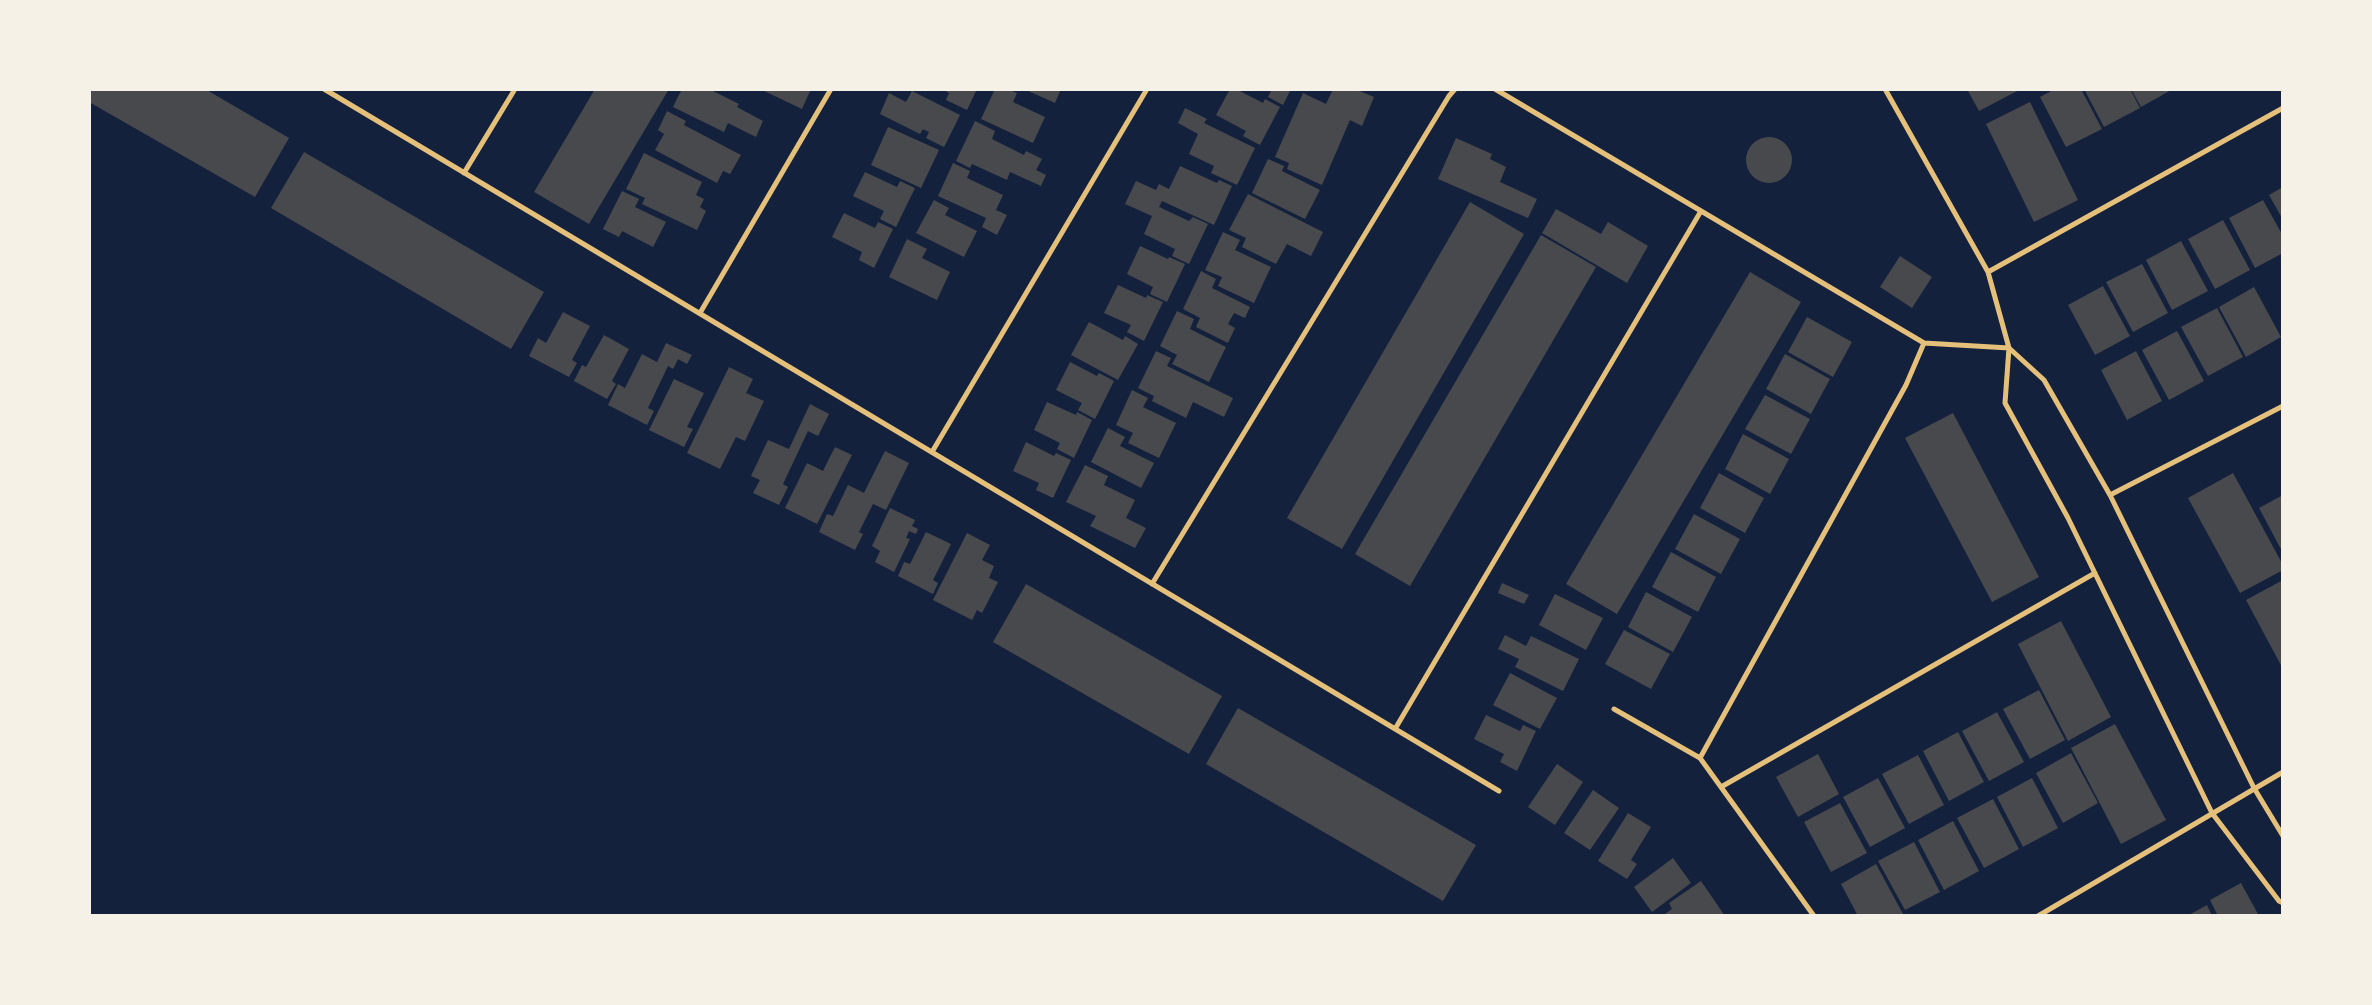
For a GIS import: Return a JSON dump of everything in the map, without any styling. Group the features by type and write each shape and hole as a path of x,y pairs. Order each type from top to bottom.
{"lane":[{"path":"324,89 1499,791"},
{"path":"464,173 515,89"},
{"path":"699,313 831,89"},
{"path":"932,452 1147,89"},
{"path":"1152,584 1455,89"},
{"path":"1495,89 1924,343 2009,348 2044,380 2110,495 2254,788 2283,836"},
{"path":"1885,89 1987,272 2009,348 2005,403 2068,518 2212,813 2283,903"},
{"path":"1987,272 2283,108"},
{"path":"1395,729 1701,211"},
{"path":"1700,758 1906,386 1924,343"},
{"path":"2110,495 2283,406"},
{"path":"1721,787 2095,573"},
{"path":"1614,709 1700,758 1814,916"},
{"path":"2038,916 2283,772"}],"building":[{"path":"89,89 205,89 289,138 255,197 89,102"},
{"path":"595,89 669,89 589,224 534,192"},
{"path":"682,89 709,89 739,104 737,107 763,121 756,137 728,123 724,132 673,107"},
{"path":"760,89 811,89 802,109"},
{"path":"942,89 977,89 967,110 946,100 949,93"},
{"path":"995,89 1007,89 1017,93 1013,102 1045,117 1033,143 981,119"},
{"path":"1024,89 1061,89 1055,103"},
{"path":"1230,89 1236,89 1263,103 1265,99 1280,107 1260,145 1243,136 1246,131 1216,115"},
{"path":"1272,89 1291,89 1283,105 1268,97"},
{"path":"1333,89 1355,89 1374,97 1362,126 1350,120 1322,185 1287,169 1289,163 1275,157 1303,93 1326,104"},
{"path":"1967,89 2021,89 1979,111"},
{"path":"2055,89 2081,89 2102,129 2066,147 2040,97"},
{"path":"2084,89 2130,89 2140,108 2104,127"},
{"path":"2131,89 2173,89 2141,107"},
{"path":"912,91 960,115 944,147 926,138 929,132 923,129 920,134 880,114 889,93 906,102"},
{"path":"2030,102 2078,200 2034,222 1986,124"},
{"path":"1185,108 1207,119 1204,123 1255,148 1237,185 1211,173 1214,166 1189,154 1198,134 1178,123"},
{"path":"667,111 686,121 684,125 741,155 730,174 723,171 717,183 655,150 664,134 658,130"},
{"path":"975,121 995,131 992,139 1024,155 1026,151 1042,159 1036,170 1046,175 1041,186 1010,172 1007,180 972,164 970,168 956,161"},
{"path":"888,127 939,150 921,188 871,165"},
{"path":"1769,137 1786,143 1792,160 1786,177 1769,183 1752,177 1746,160 1752,143"},
{"path":"1456,138 1492,154 1490,159 1506,167 1500,182 1537,199 1528,218 1438,179"},
{"path":"304,152 544,292 511,349 271,208"},
{"path":"644,153 702,182 696,195 704,199 700,207 706,211 697,230 642,204 645,198 626,189"},
{"path":"1268,159 1284,166 1282,171 1320,190 1305,219 1252,193"},
{"path":"953,163 970,171 967,178 1003,195 996,210 1007,215 997,235 982,227 986,218 938,196"},
{"path":"1180,166 1217,183 1219,180 1232,186 1214,225 1162,201 1159,207 1189,221 1193,217 1208,224 1189,264 1172,256 1175,249 1144,234 1152,216 1125,204 1136,181 1156,190 1159,184 1169,189"},
{"path":"865,172 897,187 900,181 915,188 896,227 880,219 884,211 853,196"},
{"path":"2283,187 2283,220 2269,195"},
{"path":"622,191 639,199 635,207 666,222 653,247 622,231 619,237 603,229"},
{"path":"1248,194 1323,232 1311,256 1287,244 1276,264 1242,247 1246,238 1229,230"},
{"path":"934,200 949,208 945,215 977,231 964,257 916,233"},
{"path":"2263,200 2283,236 2283,253 2255,268 2229,218"},
{"path":"1470,202 1524,234 1342,549 1287,518"},
{"path":"1556,209 1601,234 1608,222 1648,246 1627,283 1542,233"},
{"path":"844,213 875,228 878,222 893,229 874,268 859,260 862,252 832,237"},
{"path":"2223,220 2250,270 2215,289 2188,239"},
{"path":"1223,232 1240,240 1235,250 1271,267 1254,303 1218,286 1222,277 1205,270"},
{"path":"1541,235 1596,267 1410,586 1355,554"},
{"path":"907,239 927,249 922,258 950,272 937,300 889,277"},
{"path":"2181,241 2208,291 2172,310 2146,260"},
{"path":"1140,246 1185,264 1167,302 1150,294 1153,287 1127,274"},
{"path":"1900,256 1932,277 1912,308 1880,287"},
{"path":"2142,264 2168,313 2133,332 2106,282"},
{"path":"1201,271 1216,279 1212,288 1250,307 1245,318 1234,313 1228,324 1235,328 1228,343 1196,327 1200,318 1183,309"},
{"path":"1750,272 1801,302 1617,614 1566,584"},
{"path":"1118,285 1146,298 1147,295 1163,302 1144,341 1127,332 1131,325 1104,313"},
{"path":"2103,286 2130,336 2095,355 2068,305"},
{"path":"2254,287 2281,337 2246,357 2219,307"},
{"path":"2217,308 2243,357 2208,376 2181,327"},
{"path":"1177,311 1194,319 1190,329 1226,347 1209,382 1172,364 1177,355 1160,346"},
{"path":"563,312 590,326 572,360 577,363 569,377 529,356 538,338 546,343"},
{"path":"1807,317 1852,342 1833,377 1788,352"},
{"path":"1089,322 1123,340 1125,336 1138,344 1118,380 1071,355"},
{"path":"2177,331 2204,381 2169,400 2142,350"},
{"path":"604,335 629,349 612,381 616,384 607,399 574,381 582,365 586,367"},
{"path":"666,343 692,355 687,364 678,359 673,369 668,366 648,408 654,411 647,425 608,405 618,384 625,388 642,354 657,362"},
{"path":"1156,351 1171,358 1167,366 1233,398 1224,417 1193,402 1186,418 1152,401 1154,396 1138,388"},
{"path":"2136,351 2162,401 2127,420 2101,370"},
{"path":"1785,354 1830,379 1811,414 1766,389"},
{"path":"1070,362 1097,376 1099,373 1114,381 1095,419 1078,410 1082,403 1056,390"},
{"path":"729,367 753,379 746,393 764,401 745,441 736,437 720,469 687,453"},
{"path":"674,379 704,393 687,427 693,429 684,447 649,430"},
{"path":"1132,390 1148,398 1143,407 1176,423 1159,458 1128,443 1133,433 1116,425"},
{"path":"1765,395 1810,419 1791,454 1745,429"},
{"path":"1047,402 1092,420 1074,458 1057,449 1060,443 1034,430"},
{"path":"810,404 829,414 818,436 808,431 783,484 788,487 779,505 753,493 760,480 751,476 768,440 789,449"},
{"path":"1953,413 2039,577 1992,602 1905,438"},
{"path":"1108,428 1125,437 1120,446 1154,463 1141,488 1091,462"},
{"path":"1743,434 1789,459 1770,494 1725,469"},
{"path":"1026,442 1054,456 1056,453 1071,460 1053,498 1036,490 1039,483 1013,471"},
{"path":"835,447 852,455 817,524 785,508 807,463 823,471"},
{"path":"885,451 909,463 886,510 873,504 859,532 863,534 855,550 819,532 827,514 833,516 848,485 864,493"},
{"path":"1085,465 1108,476 1104,485 1135,500 1126,518 1146,528 1135,548 1090,526 1096,516 1066,502"},
{"path":"1719,473 1764,498 1745,533 1700,508"},
{"path":"2233,473 2283,565 2283,570 2240,593 2188,498"},
{"path":"2283,495 2283,553 2259,508"},
{"path":"890,508 915,520 912,526 918,529 916,534 909,531 906,538 910,539 894,572 875,562 880,551 872,546"},
{"path":"1694,514 1740,539 1721,574 1675,549"},
{"path":"926,532 951,544 933,580 938,583 933,594 898,576 904,562 910,564"},
{"path":"967,533 990,545 982,560 994,566 989,578 998,582 982,613 977,610 972,620 933,600"},
{"path":"1671,552 1716,577 1698,612 1652,587"},
{"path":"2283,580 2283,669 2246,600"},
{"path":"1502,583 1529,595 1524,604 1498,593"},
{"path":"1026,584 1222,696 1189,754 993,642"},
{"path":"1646,592 1692,617 1673,652 1628,627"},
{"path":"1555,594 1603,618 1586,650 1539,625"},
{"path":"2061,621 2111,717 2068,741 2018,644"},
{"path":"1624,630 1670,654 1651,689 1605,664"},
{"path":"1505,635 1526,646 1531,636 1579,659 1563,691 1515,667 1519,659 1498,649"},
{"path":"1510,673 1557,698 1540,729 1493,705"},
{"path":"2039,690 2065,740 2030,759 2003,709"},
{"path":"1238,708 1476,845 1443,901 1206,764"},
{"path":"1997,712 2024,762 1989,781 1962,731"},
{"path":"1486,715 1520,731 1523,725 1536,731 1517,771 1500,762 1504,754 1474,739"},
{"path":"2115,724 2166,820 2121,844 2071,748"},
{"path":"1958,732 1984,782 1949,801 1923,751"},
{"path":"2071,753 2098,803 2063,823 2036,773"},
{"path":"1818,754 1839,794 1798,817 1776,777"},
{"path":"1918,755 1944,805 1909,824 1882,774"},
{"path":"1557,764 1583,782 1555,825 1528,807"},
{"path":"1878,778 1905,828 1870,847 1843,797"},
{"path":"2032,778 2058,828 2023,847 1997,797"},
{"path":"1593,790 1619,808 1590,850 1564,833"},
{"path":"1993,799 2019,849 1984,868 1957,818"},
{"path":"1840,803 1867,853 1831,872 1804,822"},
{"path":"1628,813 1651,827 1631,860 1637,864 1627,879 1598,861"},
{"path":"1953,821 1979,871 1944,890 1918,840"},
{"path":"1914,842 1940,892 1905,910 1878,861"},
{"path":"1673,858 1691,883 1652,912 1634,887"},
{"path":"1876,864 1903,914 1900,916 1858,916 1841,884"},
{"path":"1701,881 1725,916 1662,916 1672,909 1669,903"},
{"path":"2241,883 2259,916 2218,916 2210,900"},
{"path":"2207,905 2212,916 2187,916"}]}
